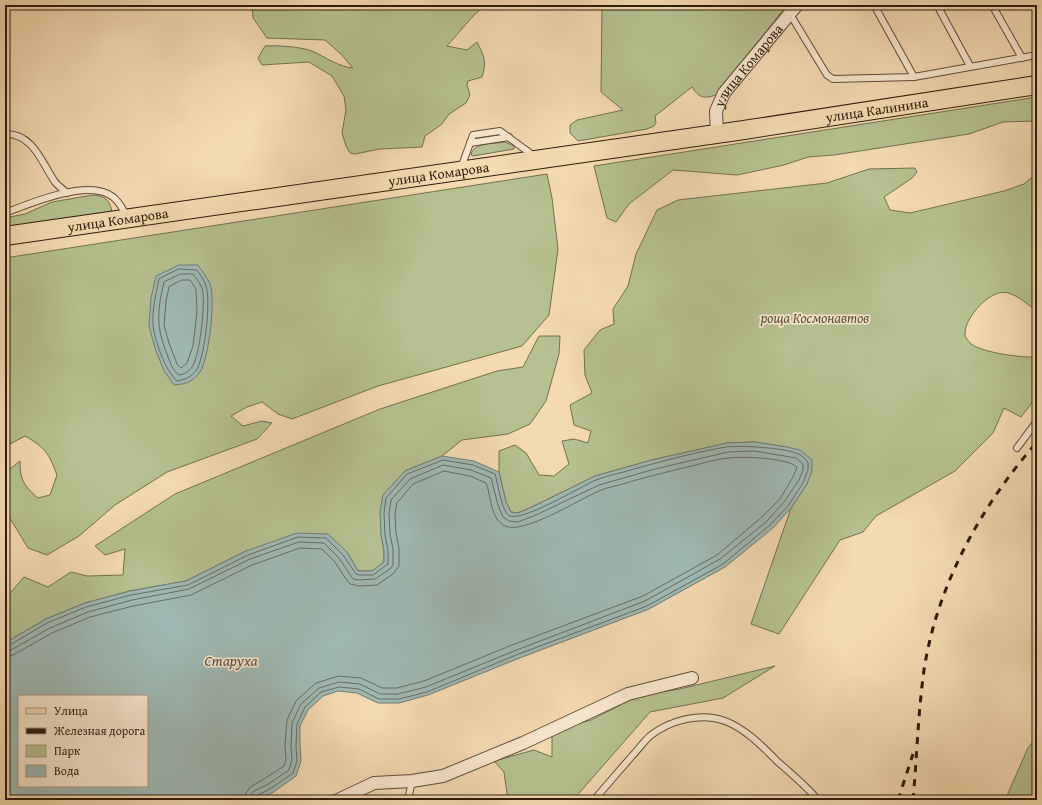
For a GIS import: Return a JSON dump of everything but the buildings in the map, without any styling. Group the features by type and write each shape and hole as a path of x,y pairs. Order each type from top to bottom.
{"main road":[{"name":"улица Калинина","path":"717,134 1037,85"},
{"name":"улица Комарова","path":"5,236 717,134"}],"street":[{"name":"улица Комарова","path":"717,134 716,111 724,93 793,10"},
{"path":"338,800 374,783 412,781 443,776 523,743 628,694 692,678"}],"lane":[{"path":"874,5 914,77"},
{"path":"937,5 970,66"},
{"path":"992,5 1022,58"},
{"path":"793,10 830,78 833,79 914,77 1037,55"},
{"path":"460,171 473,135 500,131 539,160"},
{"path":"5,134 13,134 26,140 36,150 56,183 67,193"},
{"path":"5,213 50,196 85,190 105,192 113,197 121,205 127,219"},
{"path":"1017,448 1037,421"},
{"path":"594,800 650,736 665,726 677,721 697,718 712,718 725,721 739,728 758,743 818,800"},
{"path":"408,800 412,781"}],"green space":[{"path":"252,5 486,5 474,15 447,46 467,50 477,42 484,59 482,77 468,81 467,85 470,95 466,103 449,114 442,124 425,136 422,147 380,149 355,154 350,153 342,133 346,110 344,96 332,76 309,62 262,65 258,58 265,46 302,48 312,51 337,64 353,68 341,54 325,40 267,38 253,18"},
{"path":"602,5 787,5 716,95 702,97 692,87 655,116 656,123 654,126 647,129 578,141 570,133 570,125 577,120 623,110 601,92"},
{"path":"1037,97 1037,121 1003,122 969,134 834,155 808,157 784,165 737,175 673,170 629,204 616,222 607,218 594,166"},
{"path":"505,142 514,146 514,149 473,156 471,155 476,148 480,146"},
{"name":"роща Космонавтов","path":"915,168 917,172 912,178 884,197 890,210 910,213 1004,191 1024,184 1037,173 1037,312 1024,301 1012,294 1002,292 995,294 982,303 972,315 966,327 965,336 971,344 985,350 1013,356 1037,357 1037,396 1021,417 1004,408 993,433 955,471 876,516 863,532 840,540 779,634 751,624 791,508 807,484 787,447 754,442 727,443 652,460 595,476 518,513 511,512 506,502 499,472 499,451 515,445 526,453 539,475 554,476 569,464 562,441 574,439 588,443 591,431 574,425 570,405 592,393 585,375 584,350 600,330 614,324 613,309 628,286 636,254 657,210 678,200 827,183 869,169"},
{"path":"547,174 552,198 558,249 549,315 522,346 378,386 292,419 278,414 262,402 247,407 231,416 243,426 262,421 272,423 257,439 167,472 115,505 79,536 47,555 28,548 5,510 5,473 20,461 22,478 29,490 38,498 50,495 57,475 46,452 38,444 25,436 10,444 5,452 5,258"},
{"path":"93,195 101,196 106,199 110,204 112,212 5,228 5,218 25,214 52,202"},
{"path":"539,336 560,336 559,354 546,401 530,424 508,434 462,440 442,456 405,471 381,535 384,550 384,562 372,571 358,571 347,552 246,551 186,581 130,591 85,603 46,619 5,643 6,598 24,577 48,587 71,572 87,576 123,575 125,549 105,555 95,546 175,494 380,409 497,371 523,367"},
{"path":"775,666 723,698 650,712 573,800 508,800 504,772 494,761 534,750 552,757 552,731 591,720 646,692 660,692 680,689"},
{"path":"1037,737 1037,800 1005,800 1028,748"}],"water":[{"path":"179,265 198,265 204,274 212,291 212,315 209,342 200,372 189,382 174,385 164,371 155,348 149,326 151,298 156,276"},
{"name":"Старуха","path":"754,442 800,450 812,460 812,471 807,484 791,508 773,528 725,567 649,609 517,659 428,695 399,703 378,703 357,693 338,691 323,696 308,710 300,726 301,761 296,776 272,793 256,800 5,800 5,643 46,619 85,603 130,591 186,581 246,551 297,533 328,534 347,552 358,571 372,571 384,562 380,512 383,495 405,471 442,456 474,461 499,472 506,502 511,512 518,513 595,476 652,460 727,443"}],"railway":[{"path":"913,800 920,702 924,670 930,638 939,608 964,548 980,520 998,493 1037,442"},
{"path":"898,800 913,754"}]}
